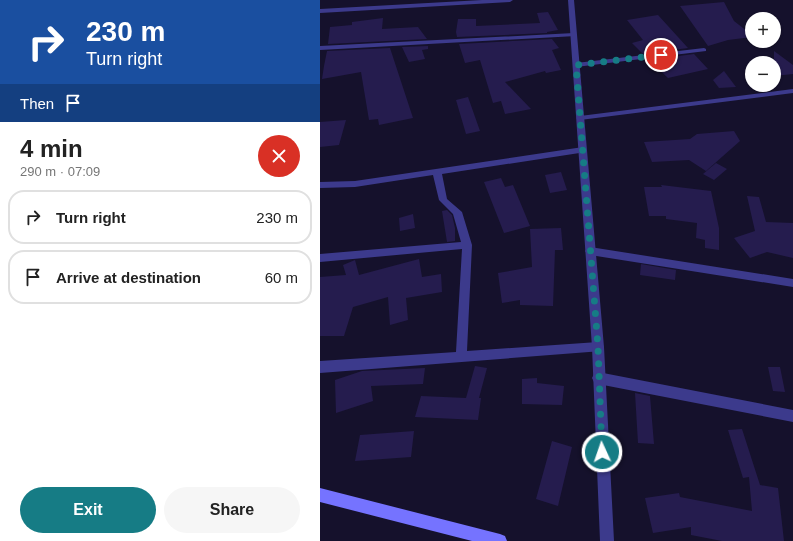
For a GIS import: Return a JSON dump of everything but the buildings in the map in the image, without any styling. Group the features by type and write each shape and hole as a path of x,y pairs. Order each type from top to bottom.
{"main road":[{"path":"320,495 500,541"}],"street":[{"path":"320,11 510,0"},
{"path":"571,0 598,347 598,378 607,541"},
{"path":"320,48 574,34"},
{"path":"576,65 704,50"},
{"path":"580,118 793,91"},
{"path":"320,185 355,184 583,150"},
{"path":"438,172 443,200 456,212 467,245 461,356"},
{"path":"320,258 467,245"},
{"path":"590,251 793,283"},
{"path":"320,367 598,347"},
{"path":"598,378 793,416"}],"route":[{"path":"602,452 598,347 576,65 661,55"}]}
